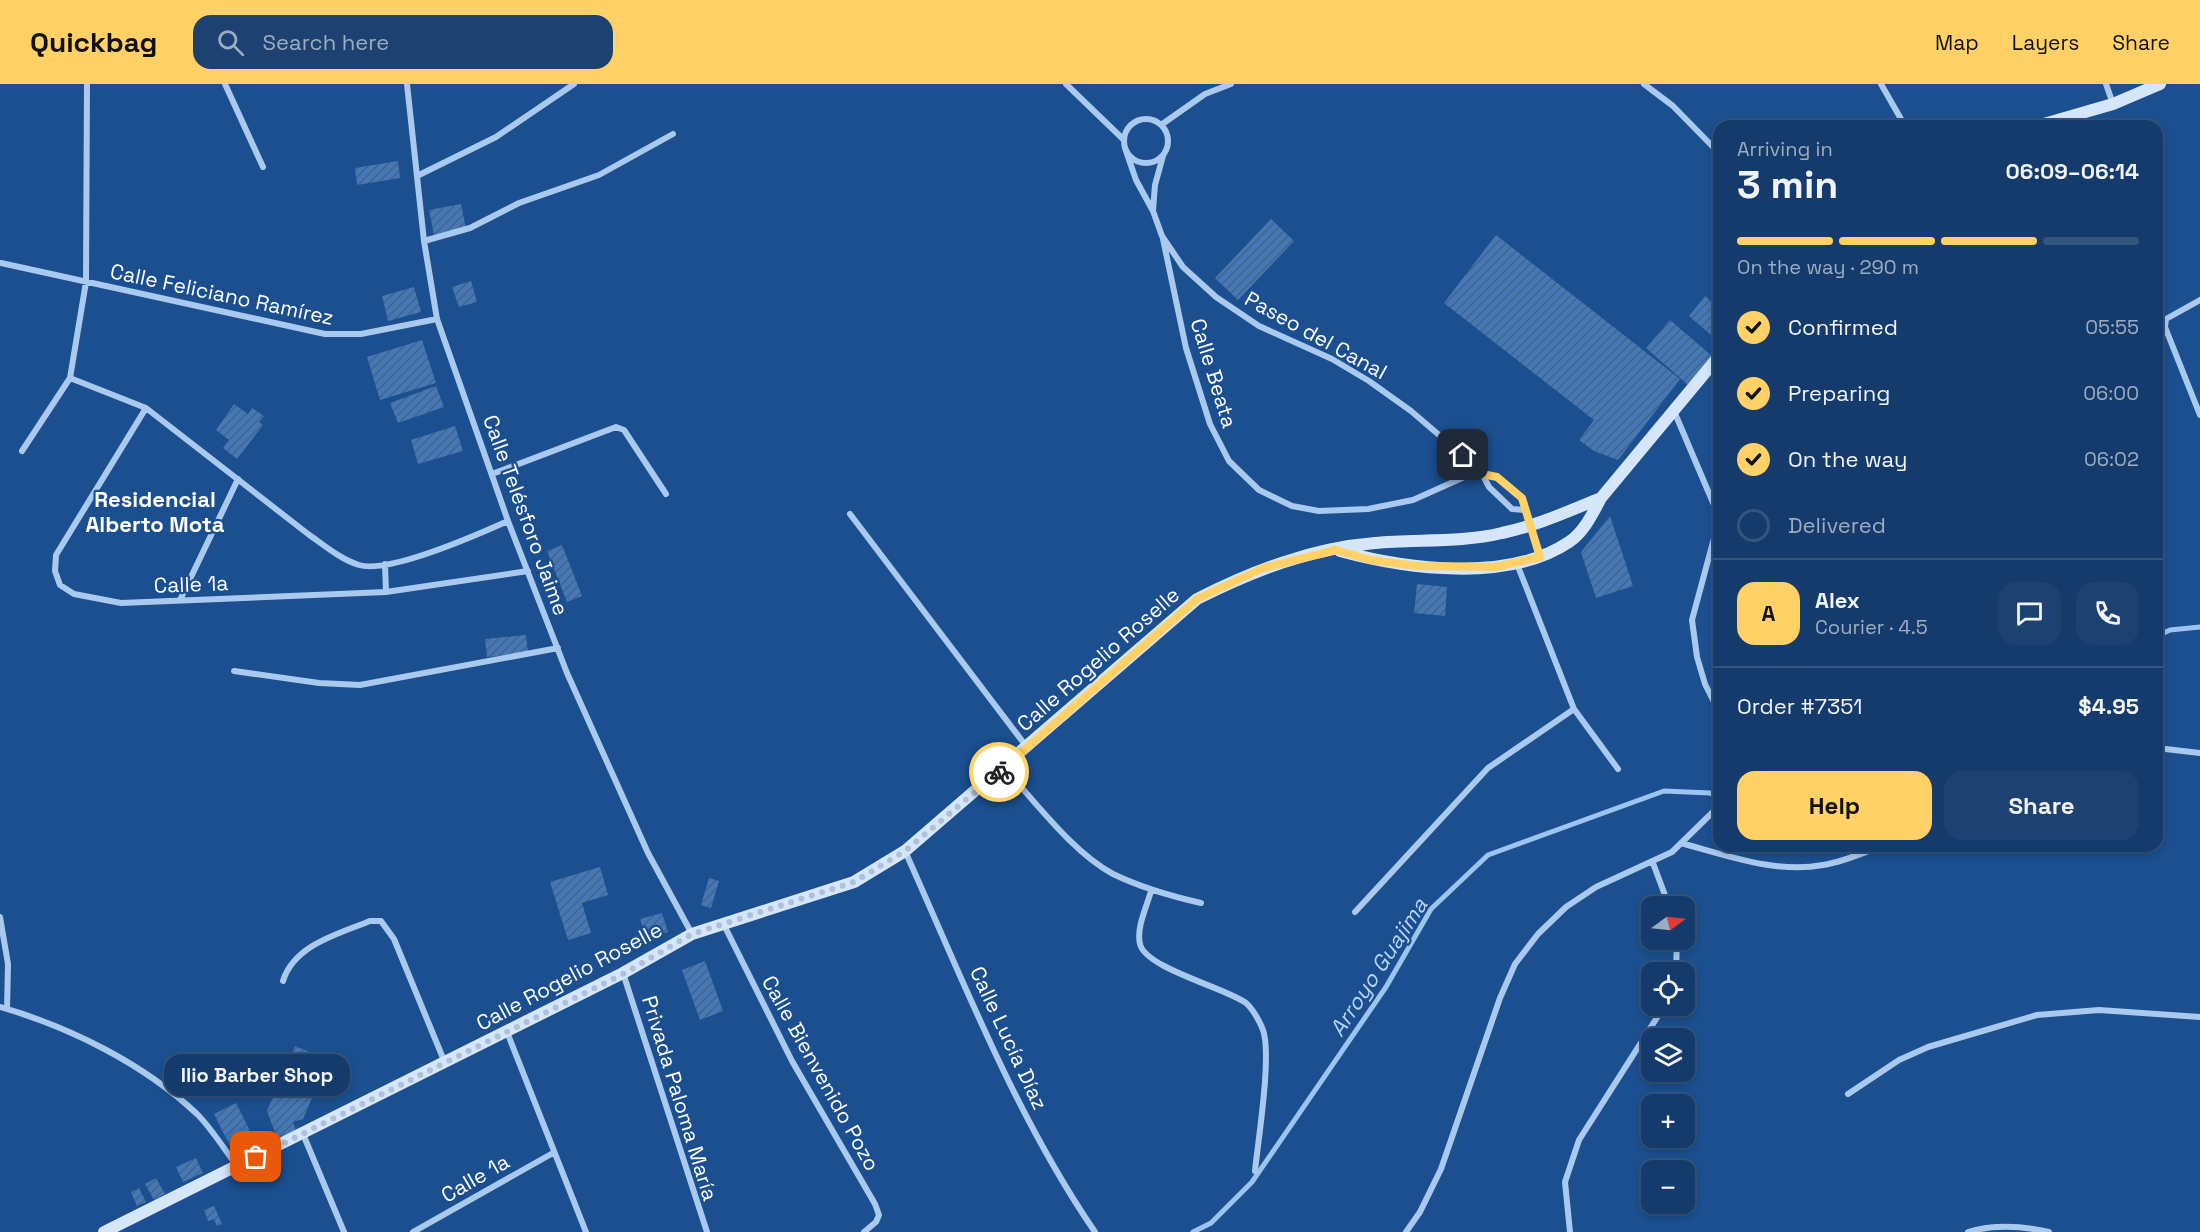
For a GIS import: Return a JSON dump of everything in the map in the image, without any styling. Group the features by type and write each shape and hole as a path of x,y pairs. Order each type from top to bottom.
{"street":[{"path":"22,451 70,378 86,282 87,84"},
{"path":"225,84 263,167"},
{"name":"Calle Telésforo Jaime","path":"407,84 424,241 437,319 508,521 558,648 648,853 692,934"},
{"path":"417,176 496,137 574,84"},
{"name":"Paseo del Canal","path":"1066,84 1124,144 1136,180 1153,211 1162,236 1183,267 1216,297 1259,326 1332,359 1369,381 1411,411 1481,472 1489,488 1512,509 1525,510"},
{"path":"1161,125 1204,94 1231,84"},
{"path":"1644,84 1673,106 1713,147"},
{"path":"1881,84 1902,120"},
{"path":"2106,84 2113,104"},
{"path":"2058,120 2113,104 2160,84"},
{"path":"1148,120 1161,125 1167,138 1165,152 1154,162 1147,163 1133,159 1124,144 1129,127 1134,123 1148,120"},
{"path":"424,241 470,228 519,203 599,175 674,134"},
{"name":"Paseo del Canal","path":"1153,211 1155,185 1165,152"},
{"name":"Calle Beata","path":"1162,236 1186,348 1210,424 1228,461 1259,490 1292,506 1319,511 1368,509 1413,500 1481,472"},
{"name":"Calle Feliciano Ramírez","path":"1,263 325,334 361,334 437,319"},
{"path":"2200,300 2166,319 2166,335 2200,416"},
{"name":"Calle Rogelio Roselle","path":"1336,550 1370,560 1417,566 1479,568 1518,564 1540,557 1570,542 1588,522 1601,498 1713,363"},
{"path":"70,378 146,408 334,553 361,566 385,564 434,551 508,521"},
{"name":"Calle 1a","path":"146,408 56,555 55,571 60,585 74,594 121,603 386,592 528,571"},
{"path":"1674,410 1713,503"},
{"path":"492,474 616,427 624,430 666,494"},
{"name":"Paseo del Canal","path":"1481,472 1497,477 1522,498 1540,557"},
{"path":"180,600 238,479"},
{"name":"Calle Rogelio Roselle","path":"104,1232 623,974 692,934 854,882 905,851 1004,768 1197,599 1263,568 1371,543 1500,534 1530,526 1601,498"},
{"path":"850,514 1027,746"},
{"path":"1713,546 1692,620 1697,657 1705,684 1713,700"},
{"path":"385,564 386,592"},
{"path":"1518,564 1574,709 1618,769"},
{"path":"234,671 319,683 360,685 558,648"},
{"path":"1355,912 1488,768 1574,709"},
{"path":"2163,749 2200,753"},
{"path":"1004,768 1073,842 1111,873 1151,891 1201,903"},
{"path":"1406,1232 1420,1212 1441,1169 1500,999 1515,964 1539,934 1566,907 1596,886 1672,852 1713,812"},
{"path":"1681,843 1713,851"},
{"name":"Calle Lucía Díaz","path":"905,851 1008,1079 1058,1178 1095,1232"},
{"path":"1715,852 1761,864 1792,866 1823,865 1863,852"},
{"path":"1653,862 1665,896"},
{"path":"1151,891 1138,936 1140,947 1148,956 1246,1003 1263,1031 1266,1052 1255,1171"},
{"path":"0,917 8,964 4,1008 38,1018 105,1051 164,1085 199,1116 237,1166"},
{"path":"283,981 288,965 299,954 370,921 381,921 394,939 445,1064"},
{"name":"Calle Bienvenido Pozo","path":"723,925 792,1061 875,1204 879,1215 876,1222 864,1232"},
{"name":"Privada Paloma María","path":"623,974 697,1208 707,1232"},
{"path":"1848,1094 1899,1060 1928,1047 2037,1015 2099,1010 2200,1017"},
{"path":"1570,1232 1565,1182 1579,1140 1658,1016"},
{"path":"507,1032 586,1232"},
{"path":"303,1134 344,1232"},
{"name":"Calle 1a","path":"413,1232 553,1153"},
{"path":"1968,1232 1981,1228 2017,1227 2049,1232"}],"building":[{"path":"398,161 400,178 357,185 355,168"},
{"path":"461,204 466,229 434,235 429,210"},
{"path":"1271,219 1294,241 1238,300 1215,278"},
{"path":"1496,235 1680,379 1618,460 1594,451 1579,440 1594,420 1444,303"},
{"path":"471,281 477,302 459,307 452,287"},
{"path":"414,287 421,312 388,321 382,296"},
{"path":"1705,296 1713,303 1713,332 1711,335 1689,316"},
{"path":"1670,320 1712,356 1688,385 1646,348"},
{"path":"422,340 436,383 380,400 367,357"},
{"path":"436,386 444,407 398,423 390,403"},
{"path":"234,404 248,414 252,408 264,416 259,422 263,425 237,459 223,448 229,440 216,430"},
{"path":"455,426 463,451 418,464 411,440"},
{"path":"1610,516 1633,586 1596,598 1581,552"},
{"path":"562,545 582,596 567,602 547,551"},
{"path":"1417,584 1447,587 1445,616 1414,613"},
{"path":"526,635 528,653 487,657 485,639"},
{"path":"600,867 608,895 582,903 591,933 568,940 550,882"},
{"path":"709,878 719,881 711,908 701,905"},
{"path":"662,913 668,932 646,938 640,919"},
{"path":"705,961 723,1011 700,1020 682,970"},
{"path":"295,1046 328,1060 303,1119 293,1122 296,1131 277,1138 267,1111"},
{"path":"236,1103 252,1135 230,1146 214,1114"},
{"path":"196,1158 203,1173 183,1182 176,1167"},
{"path":"156,1178 165,1194 154,1200 145,1184"},
{"path":"139,1188 146,1202 137,1206 131,1192"},
{"path":"214,1206 222,1224 217,1226 214,1219 208,1221 204,1210"}],"waterway":[{"name":"Arroyo Guajima","path":"2163,633 2170,630 2200,627"},
{"name":"Arroyo Guajima","path":"1193,1232 1211,1223 1252,1182 1386,987 1431,909 1488,855 1664,791 1713,795"}],"way so far":[{"path":"256,1157 623,974 659,951 692,934 854,882 905,851 999,772"}],"place":[{"name":"Ilio Barber Shop","path":"256,1157"}],"district":[{"name":"Residencial Alberto Mota","path":"155,512"}],"route":[{"path":"999,772 1197,599 1263,568 1287,560 1336,550 1370,560 1417,566 1495,567 1518,564 1540,557 1522,498 1497,477 1482,474 1463,455"}]}
